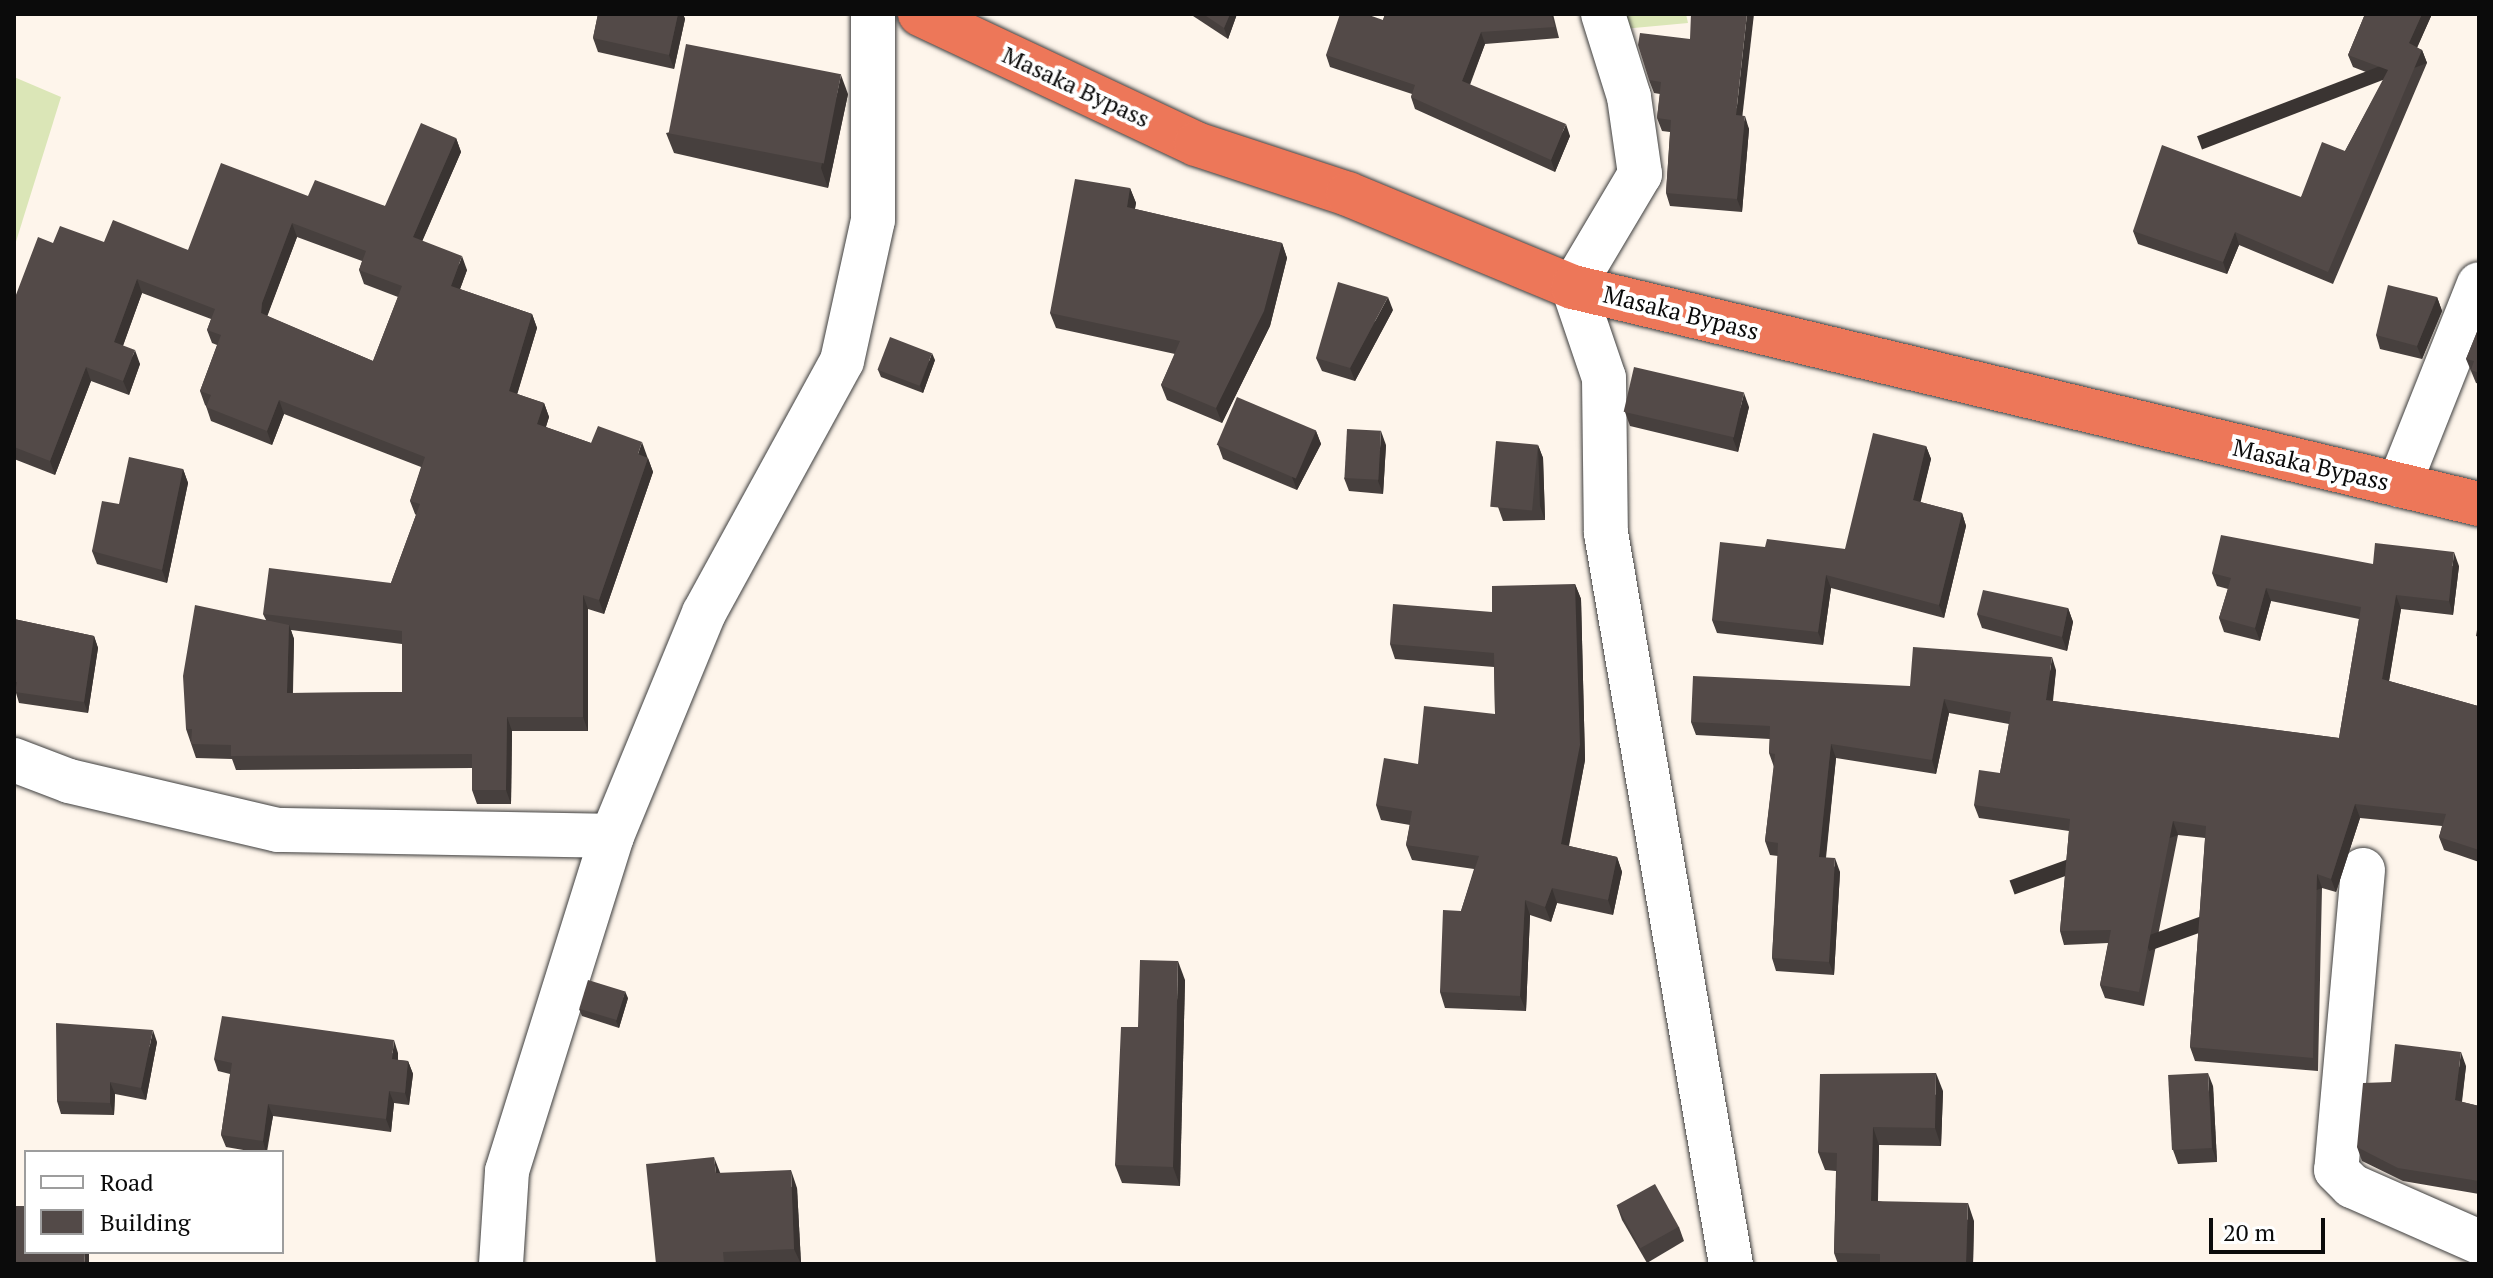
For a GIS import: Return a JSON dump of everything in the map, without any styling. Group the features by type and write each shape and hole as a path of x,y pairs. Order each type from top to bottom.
{"highway":[{"name":"Masaka Bypass","path":"920,14 1196,144 1348,194 1573,287 2479,504"}],"street":[{"path":"501,1264 507,1171 612,836 704,613 842,361 873,220 873,14"},
{"path":"1603,14 1629,97 1640,174 1573,287 1604,378 1606,533 1731,1264"},
{"path":"2399,485 2479,284"},
{"path":"14,760 69,781 278,830 612,836"},
{"path":"2363,870 2336,1170 2352,1186 2479,1242"}],"green space":[{"path":"1615,14 1686,14 1688,23 1623,29"},
{"path":"14,77 61,97 14,248"}],"building":[{"path":"598,14 678,14 669,55 593,38"},
{"path":"1203,14 1230,14 1224,28"},
{"path":"1340,14 1366,14 1383,20 1385,14 1551,14 1555,27 1481,32 1462,81 1566,124 1551,160 1411,97 1415,85 1326,55"},
{"path":"1691,14 1747,14 1736,115 1745,116 1737,199 1666,193 1671,120 1657,118 1661,82 1649,80 1638,45 1640,33 1690,39"},
{"path":"2365,14 2422,14 2409,43 2422,50 2328,272 2235,232 2223,262 2133,231 2162,145 2301,197 2322,142 2345,151 2388,70 2348,55"},
{"path":"686,44 841,74 824,163 669,133"},
{"path":"421,123 456,138 413,237 462,256 451,286 532,314 509,391 544,403 537,424 591,443 598,426 642,442 638,454 648,458 599,600 583,595 583,717 507,717 506,790 472,790 472,754 231,756 231,745 191,744 192,729 186,729 183,676 195,605 289,625 287,693 402,692 402,631 263,614 269,568 391,583 420,504 410,501 425,457 279,400 267,431 206,407 211,395 200,391 221,335 207,330 215,309 137,279 114,342 135,350 123,381 86,367 50,461 14,447 14,300 38,237 53,243 60,226 104,242 113,220 188,250 221,163 308,196 315,180 385,206","holes":["292,223 366,251 359,270 402,286 373,361 261,313"]},
{"path":"1075,179 1130,188 1127,207 1282,243 1264,311 1216,408 1161,385 1180,341 1050,313"},
{"path":"1338,282 1388,297 1350,368 1316,358"},
{"path":"2388,285 2437,297 2417,346 2376,335"},
{"path":"2479,327 2479,373 2471,370 2474,361 2466,359"},
{"path":"890,337 932,353 919,386 877,370"},
{"path":"1634,367 1744,392 1734,437 1624,412"},
{"path":"1237,397 1316,431 1296,478 1217,445"},
{"path":"1347,429 1381,431 1378,480 1344,478"},
{"path":"1873,433 1926,446 1913,500 1962,513 1939,605 1826,575 1818,632 1712,620 1720,542 1765,547 1767,539 1845,549"},
{"path":"1496,441 1538,445 1532,510 1490,507"},
{"path":"129,457 183,469 162,570 92,551 102,501 119,504"},
{"path":"2221,535 2373,564 2375,543 2454,552 2449,601 2396,595 2382,679 2478,706 2479,702 2479,850 2439,837 2446,814 2355,804 2331,879 2317,874 2313,1058 2190,1047 2206,826 2173,821 2139,992 2100,985 2111,930 2060,931 2070,819 1974,805 1979,770 2000,773 2011,712 1944,699 1932,760 1831,744 1819,857 1835,858 1829,962 1772,958 1778,843 1765,841 1775,754 1769,753 1770,726 1691,722 1693,676 1910,686 1913,647 2052,657 2046,700 2339,738 2361,607 2266,588 2255,628 2219,618 2231,578 2212,573"},
{"path":"1575,584 1580,745 1561,844 1617,857 1608,900 1552,888 1545,907 1525,900 1520,996 1440,992 1443,910 1461,911 1479,856 1406,845 1412,811 1376,805 1384,758 1418,764 1424,706 1495,714 1494,653 1390,644 1393,604 1492,612 1492,586"},
{"path":"1983,590 2068,608 2062,637 1977,614"},
{"path":"14,619 94,636 84,702 15,692"},
{"path":"1140,960 1178,961 1173,1167 1115,1165 1121,1027 1138,1027"},
{"path":"588,980 625,991 617,1020 579,1009"},
{"path":"222,1016 394,1040 392,1059 408,1061 405,1093 389,1091 386,1119 268,1104 263,1141 221,1135 232,1063 214,1059"},
{"path":"56,1023 153,1030 141,1088 110,1082 110,1103 57,1101"},
{"path":"2395,1044 2461,1052 2455,1100 2479,1106 2479,1181 2398,1168 2357,1147 2363,1083 2391,1082"},
{"path":"1936,1073 1935,1128 1873,1127 1871,1201 1968,1203 1966,1264 1880,1264 1880,1254 1834,1253 1837,1153 1818,1152 1820,1074"},
{"path":"2208,1073 2212,1148 2172,1150 2168,1075"},
{"path":"714,1157 716,1173 791,1170 794,1249 723,1252 724,1264 656,1264 646,1164"},
{"path":"1655,1184 1679,1227 1640,1248 1617,1205"},
{"path":"14,1206 24,1206 24,1254 84,1254 85,1264 14,1264"}]}
